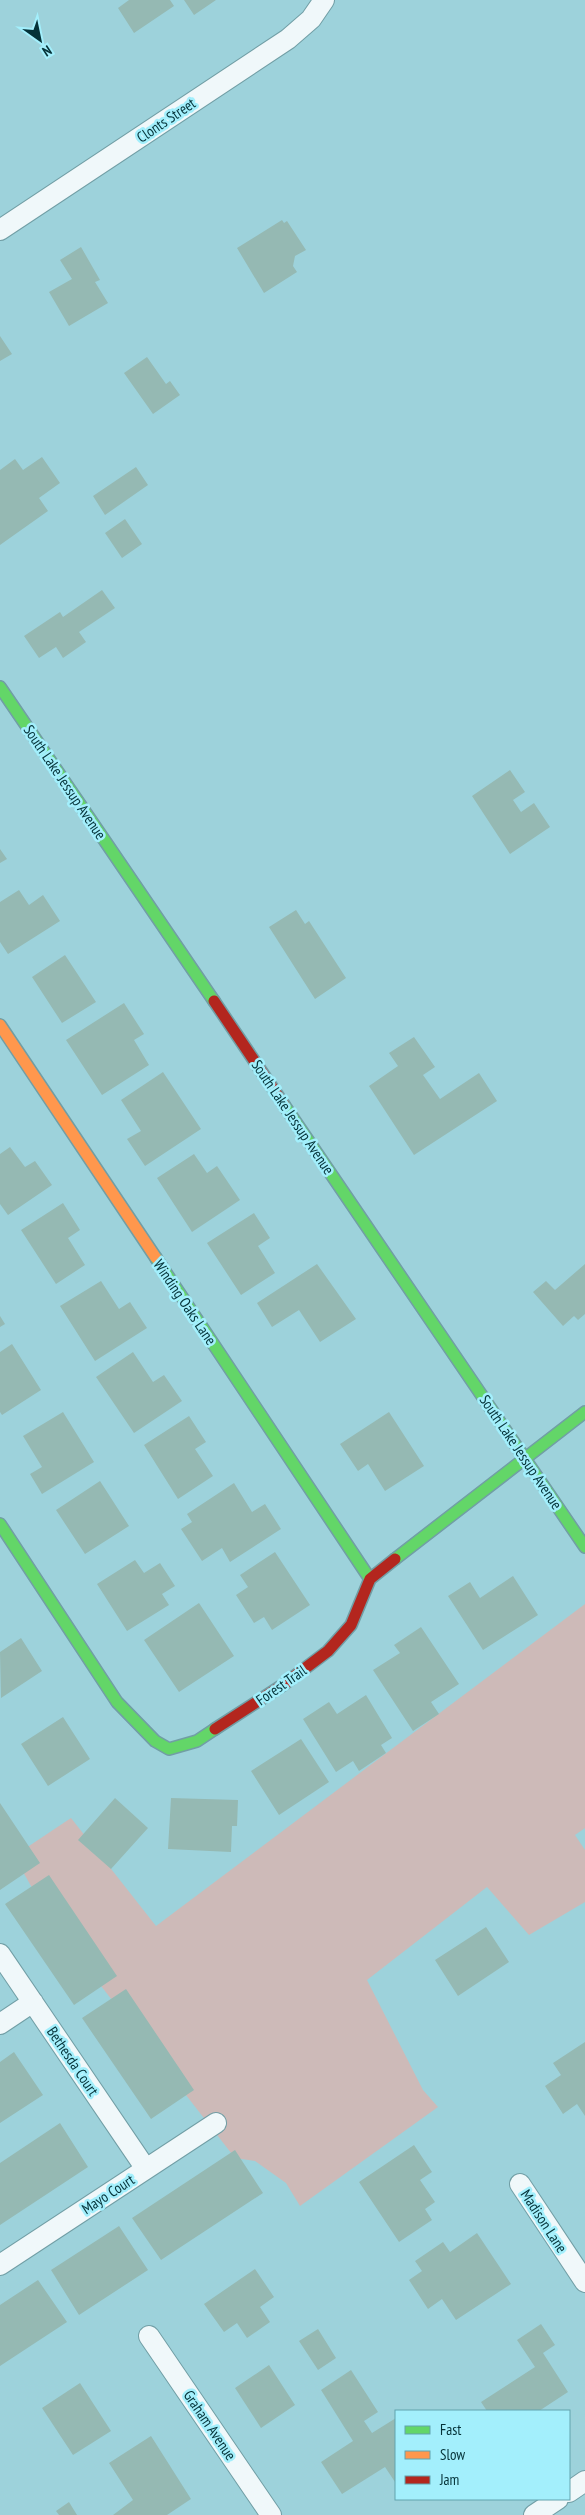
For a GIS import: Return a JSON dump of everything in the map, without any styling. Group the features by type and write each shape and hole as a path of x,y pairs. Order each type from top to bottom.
{"street":[{"name":"Clonts Street","path":"0,230 288,39 311,19 324,0"},
{"name":"South Lake Jessup Avenue","path":"0,687 585,1547"},
{"name":"Winding Oaks Lane","path":"0,1025 370,1579"},
{"name":"Forest Trail","path":"0,1524 117,1702 155,1741 169,1749 196,1742 283,1685 328,1651 351,1625 370,1579 585,1412"},
{"name":"Bethesda Court","path":"0,1954 146,2169"},
{"path":"0,2024 33,2002"},
{"name":"Mayo Court","path":"0,2265 216,2123"},
{"name":"Madison Lane","path":"520,2184 585,2282"},
{"name":"Graham Avenue","path":"149,2336 271,2515"},
{"path":"570,2491 585,2481"},
{"path":"534,2515 556,2500"}],"shaded area":[{"path":"585,1604 585,1828 575,1835 585,1850 585,1902 529,1935 487,1887 367,1980 423,2090 438,2107 300,2206 286,2183 255,2161 235,2158 52,1923 14,1856 71,1818 156,1926"}],"building":[{"path":"129,0 170,0 174,6 134,33 118,8"},
{"path":"184,0 216,0 194,15"},
{"path":"282,220 284,223 287,221 306,250 295,256 293,266 297,272 264,293 237,248"},
{"path":"81,247 100,280 95,282 108,303 69,326 49,292 72,279 60,260"},
{"path":"0,336 12,354 0,361"},
{"path":"147,357 166,384 170,381 180,395 153,414 124,373"},
{"path":"42,457 60,483 39,498 48,511 0,545 0,470 15,459 23,470"},
{"path":"136,467 148,485 105,515 93,496"},
{"path":"125,519 142,544 122,558 105,533"},
{"path":"102,590 115,608 79,632 86,642 63,658 56,647 39,658 24,636 60,612 63,617"},
{"path":"510,770 525,792 513,800 521,812 534,803 550,827 510,854 472,796"},
{"path":"0,849 7,859 0,863"},
{"path":"19,890 29,905 43,895 60,921 8,954 0,942 0,902"},
{"path":"296,910 305,924 309,921 346,978 315,999 269,927"},
{"path":"65,955 96,1002 62,1023 32,977"},
{"path":"124,1003 144,1034 134,1040 149,1065 102,1095 66,1040"},
{"path":"414,1037 435,1067 423,1075 440,1099 479,1073 497,1101 414,1155 369,1086 398,1066 389,1053"},
{"path":"163,1072 201,1129 145,1166 127,1139 141,1131 121,1100"},
{"path":"10,1147 25,1167 35,1161 52,1185 8,1215 0,1204 0,1154"},
{"path":"194,1154 207,1173 217,1166 240,1200 192,1232 157,1178"},
{"path":"63,1203 80,1230 68,1238 85,1265 56,1284 21,1230"},
{"path":"254,1213 270,1238 258,1246 275,1273 241,1295 207,1243"},
{"path":"317,1264 356,1319 320,1342 299,1310 272,1327 257,1303"},
{"path":"585,1264 585,1314 578,1320 574,1316 563,1326 533,1292 546,1281 555,1290"},
{"path":"101,1281 119,1309 130,1302 147,1328 95,1361 60,1306"},
{"path":"0,1316 5,1324 0,1327"},
{"path":"12,1344 41,1390 2,1415 0,1412 0,1352"},
{"path":"133,1352 153,1382 164,1375 182,1401 134,1433 96,1377"},
{"path":"63,1412 94,1462 42,1494 30,1474 42,1467 23,1436"},
{"path":"389,1412 424,1466 385,1491 368,1464 358,1471 340,1444"},
{"path":"189,1416 206,1442 195,1449 213,1476 178,1499 144,1445"},
{"path":"100,1481 129,1526 85,1554 56,1510"},
{"path":"234,1483 252,1512 265,1504 281,1529 230,1562 222,1548 202,1561 181,1529 192,1522 187,1514"},
{"path":"275,1552 310,1605 272,1630 264,1617 254,1623 236,1595 248,1587 240,1575"},
{"path":"135,1560 144,1573 160,1563 175,1586 162,1594 169,1605 127,1631 97,1584"},
{"path":"513,1576 538,1615 483,1650 448,1596 470,1582 480,1598"},
{"path":"199,1603 234,1656 179,1692 144,1640"},
{"path":"421,1627 459,1684 431,1702 439,1714 413,1731 373,1670 400,1653 394,1645"},
{"path":"21,1638 42,1671 1,1698 0,1652"},
{"path":"366,1695 392,1738 381,1745 386,1753 359,1771 353,1761 336,1772 303,1719 329,1702 337,1714"},
{"path":"63,1717 90,1759 48,1786 21,1744"},
{"path":"301,1739 329,1782 279,1815 251,1771"},
{"path":"115,1798 148,1828 111,1869 78,1840"},
{"path":"171,1798 238,1800 237,1826 232,1826 231,1852 168,1849"},
{"path":"0,1803 40,1863 0,1890"},
{"path":"49,1875 117,1976 74,2005 5,1904"},
{"path":"486,1927 509,1962 458,1996 435,1960"},
{"path":"126,1989 194,2090 151,2119 82,2018"},
{"path":"585,2042 585,2116 577,2104 563,2114 545,2086 561,2075 553,2063"},
{"path":"14,2052 43,2095 0,2123 0,2062"},
{"path":"60,2123 88,2167 0,2225 0,2163"},
{"path":"414,2145 432,2172 420,2180 435,2202 425,2209 432,2220 399,2242 359,2182"},
{"path":"235,2150 263,2193 161,2260 132,2218"},
{"path":"119,2226 148,2270 79,2315 51,2270"},
{"path":"477,2233 511,2284 456,2320 442,2299 428,2309 409,2280 422,2271 415,2261 443,2242 450,2252"},
{"path":"255,2269 274,2297 260,2307 270,2322 247,2338 237,2323 224,2332 204,2304"},
{"path":"38,2280 67,2322 0,2366 0,2305"},
{"path":"541,2324 555,2345 543,2353 568,2392 541,2410 486,2410 481,2402 535,2367 517,2340"},
{"path":"318,2329 336,2358 318,2370 299,2341"},
{"path":"269,2365 295,2405 261,2428 235,2388"},
{"path":"351,2370 378,2412 364,2421 372,2433 395,2419 395,2482 385,2467 342,2494 321,2462 353,2441 321,2390"},
{"path":"80,2383 111,2431 73,2455 42,2408"},
{"path":"151,2436 191,2499 167,2515 113,2515 133,2500 109,2463"},
{"path":"69,2502 77,2515 59,2515 56,2511"}],"traffic: fast":[{"path":"0,687 214,1001"},
{"path":"284,1105 585,1547"},
{"path":"156,1258 370,1579"},
{"path":"395,1559 585,1412"},
{"path":"0,1524 117,1702 155,1741 169,1749 197,1741 215,1729"}],"traffic: slow":[{"path":"0,1025 156,1258"}],"traffic: jam":[{"path":"214,1001 284,1105"},
{"path":"215,1729 283,1685 328,1651 351,1625 370,1579 395,1559"}]}
